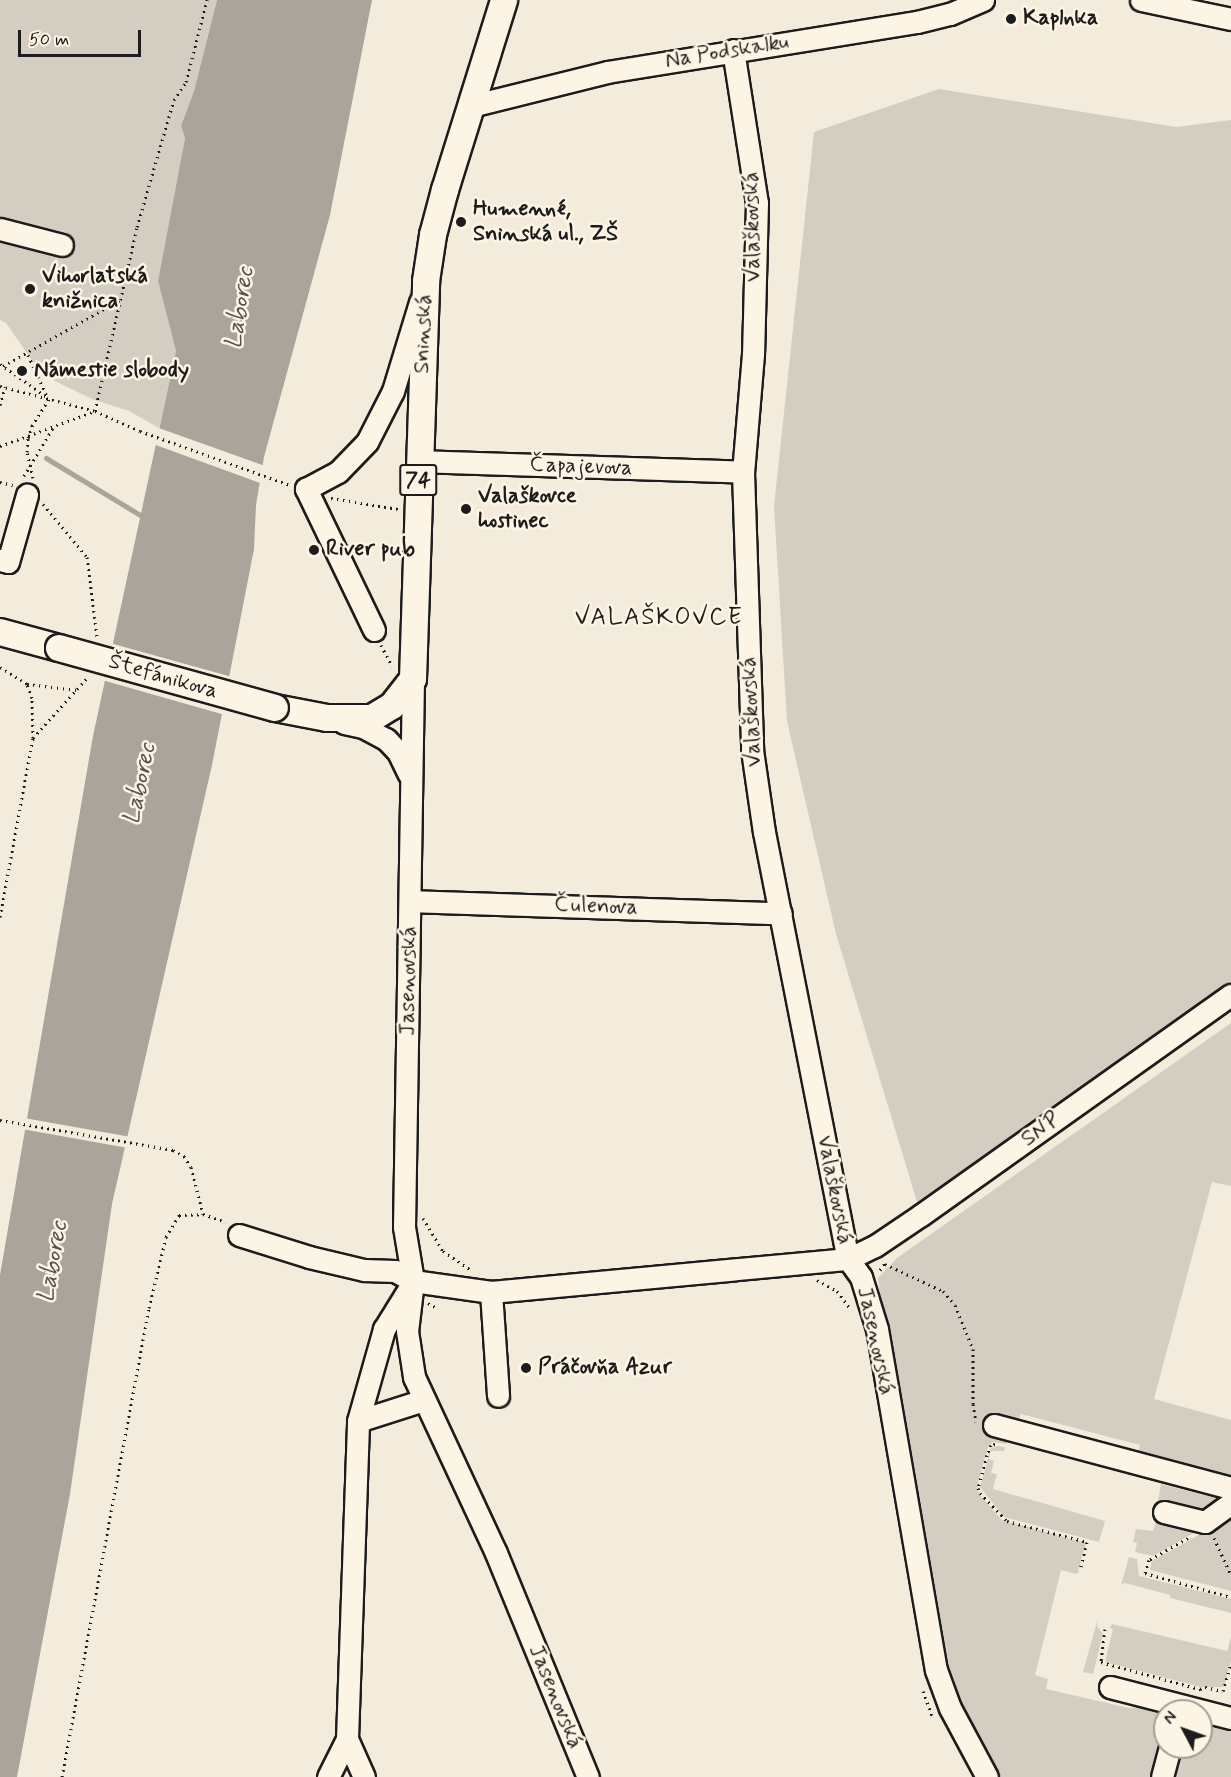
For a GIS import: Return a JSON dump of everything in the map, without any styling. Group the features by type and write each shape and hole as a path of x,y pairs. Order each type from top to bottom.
{"main road":[{"name":"Sninská","path":"404,675 419,461 426,282 433,235 504,0"},
{"name":"Štefánikova","path":"0,632 275,708 327,718 372,718 382,713 402,696 404,675"}],"street":[{"name":"Na Podskalku","path":"471,106 607,72 917,22 950,14 982,0"},
{"path":"1141,0 1231,19"},
{"name":"Valaškovská","path":"733,50 757,203 753,354 743,472 752,750 764,832 782,914 848,1259"},
{"path":"0,229 62,245"},
{"path":"374,630 297,486 338,472 367,442 393,391 426,282"},
{"name":"Čapajevova","path":"419,461 743,472"},
{"path":"4,561 32,489"},
{"name":"Jasenovská","path":"404,675 411,781 404,1227 413,1281 407,1331 414,1377 496,1553 588,1777"},
{"path":"327,718 363,727 386,740 401,757 411,781"},
{"name":"Čulenova","path":"410,901 782,914"},
{"name":"SNP","path":"848,1259 876,1246 921,1215 1231,995"},
{"path":"239,1235 342,1265 364,1270 394,1271 413,1281 384,1329 358,1422 347,1738 328,1777"},
{"name":"Jasenovská","path":"413,1281 491,1292 848,1259 861,1277 877,1329 936,1670 950,1708 987,1777"},
{"path":"491,1292 498,1396"},
{"path":"358,1422 424,1400"},
{"path":"987,1433 1231,1488"},
{"path":"1164,1512 1205,1522 1231,1503"},
{"path":"1110,1687 1153,1700"},
{"path":"1213,1711 1230,1712"},
{"path":"347,1738 364,1777"},
{"path":"1162,1777 1167,1759"}],"path":[{"path":"95,411 155,160 174,100 186,82 207,0"},
{"path":"2,365 28,354 120,300"},
{"path":"28,354 49,399"},
{"path":"2,365 49,399"},
{"path":"0,386 95,411 140,431 339,500 405,510"},
{"path":"0,405 5,387"},
{"path":"49,399 32,426 28,438 32,489 87,557"},
{"path":"0,446 28,438 95,411"},
{"path":"32,489 30,467 54,426"},
{"path":"374,630 404,675"},
{"path":"0,667 27,684 77,690"},
{"path":"0,917 33,738 32,698 27,684"},
{"path":"0,1120 173,1150 184,1156 191,1167 203,1214 179,1215 166,1237 149,1308 62,1777"},
{"path":"421,1215 443,1251 477,1272"},
{"path":"884,1264 943,1291 955,1305 973,1349 973,1404 987,1433"},
{"path":"816,1280 837,1291 844,1283"},
{"path":"987,1455 978,1488 980,1492 1007,1521 1088,1542 1080,1571"},
{"path":"1188,1538 1149,1560 1145,1573 1231,1597"},
{"path":"1105,1629 1101,1662 1200,1689 1205,1687 1223,1691 1231,1664"}],"shaded area":[{"path":"0,0 217,0 194,91 181,126 185,138 158,281 176,351 159,428 129,411 92,399 53,380 34,363 6,323 0,320"},
{"path":"939,89 1176,127 1231,120 1231,995 921,1215 836,934 787,721 774,506 814,132"},
{"path":"1231,1023 1231,1186 1212,1182 1154,1399 1231,1420 1231,1480 1137,1456 1140,1445 1021,1414 1017,1424 988,1420 986,1431 1008,1437 1007,1444 993,1442 988,1447 977,1486 979,1494 1002,1520 1086,1543 1077,1574 1061,1570 1035,1675 1048,1679 1046,1689 1129,1708 1153,1706 1153,1759 1162,1759 1157,1777 1000,1777 969,1724 948,1665 929,1577 906,1433 885,1341 878,1278 897,1258"},
{"path":"1005,1447 1004,1451 991,1451 989,1459 994,1461 991,1473 997,1474 993,1489 1105,1521 1099,1542 1004,1517 980,1487 991,1448"},
{"path":"1161,1484 1227,1501 1206,1517 1157,1506"},
{"path":"1231,1512 1153,1556 1135,1552 1137,1543 1133,1542 1136,1529 1153,1531 1157,1519 1155,1515"},
{"path":"1231,1517 1231,1591 1150,1570 1152,1561"},
{"path":"1129,1557 1137,1559 1139,1576 1231,1599 1231,1613 1170,1598 1170,1595 1125,1583 1121,1585"},
{"path":"1098,1618 1097,1626 1103,1634 1093,1674 1083,1672"},
{"path":"1112,1624 1227,1651 1231,1637 1231,1661 1224,1687 1201,1687 1105,1662 1113,1629 1110,1628"},
{"path":"1213,1720 1231,1724 1231,1777 1166,1777 1171,1759 1213,1759"}],"water":[{"name":"Laborec","path":"217,0 372,0 330,215 264,457 256,505 254,549 212,765 112,1204 70,1494 17,1777 0,1777 0,1275 93,736 176,351 158,281 185,138 181,126 194,91"}],"pier":[{"path":"156,427 265,466 263,484 153,444"},
{"path":"110,643 232,677 225,715 102,680"},
{"path":"24,1118 131,1137 128,1148 22,1129"}],"waterway":[{"path":"46,458 145,518"}],"place":[{"name":"Kaplnka","path":"1011,19"},
{"name":"Humenné, Sninská ul., ZŠ","path":"461,222"},
{"name":"Vihorlatská knižnica","path":"30,289"},
{"name":"Námestie slobody","path":"22,371"},
{"name":"Valaškovce hostinec","path":"466,509"},
{"name":"River pub","path":"314,550"},
{"name":"Práčovňa Azur","path":"526,1368"}],"district":[{"name":"VALAŠKOVCE","path":"659,618"}]}
